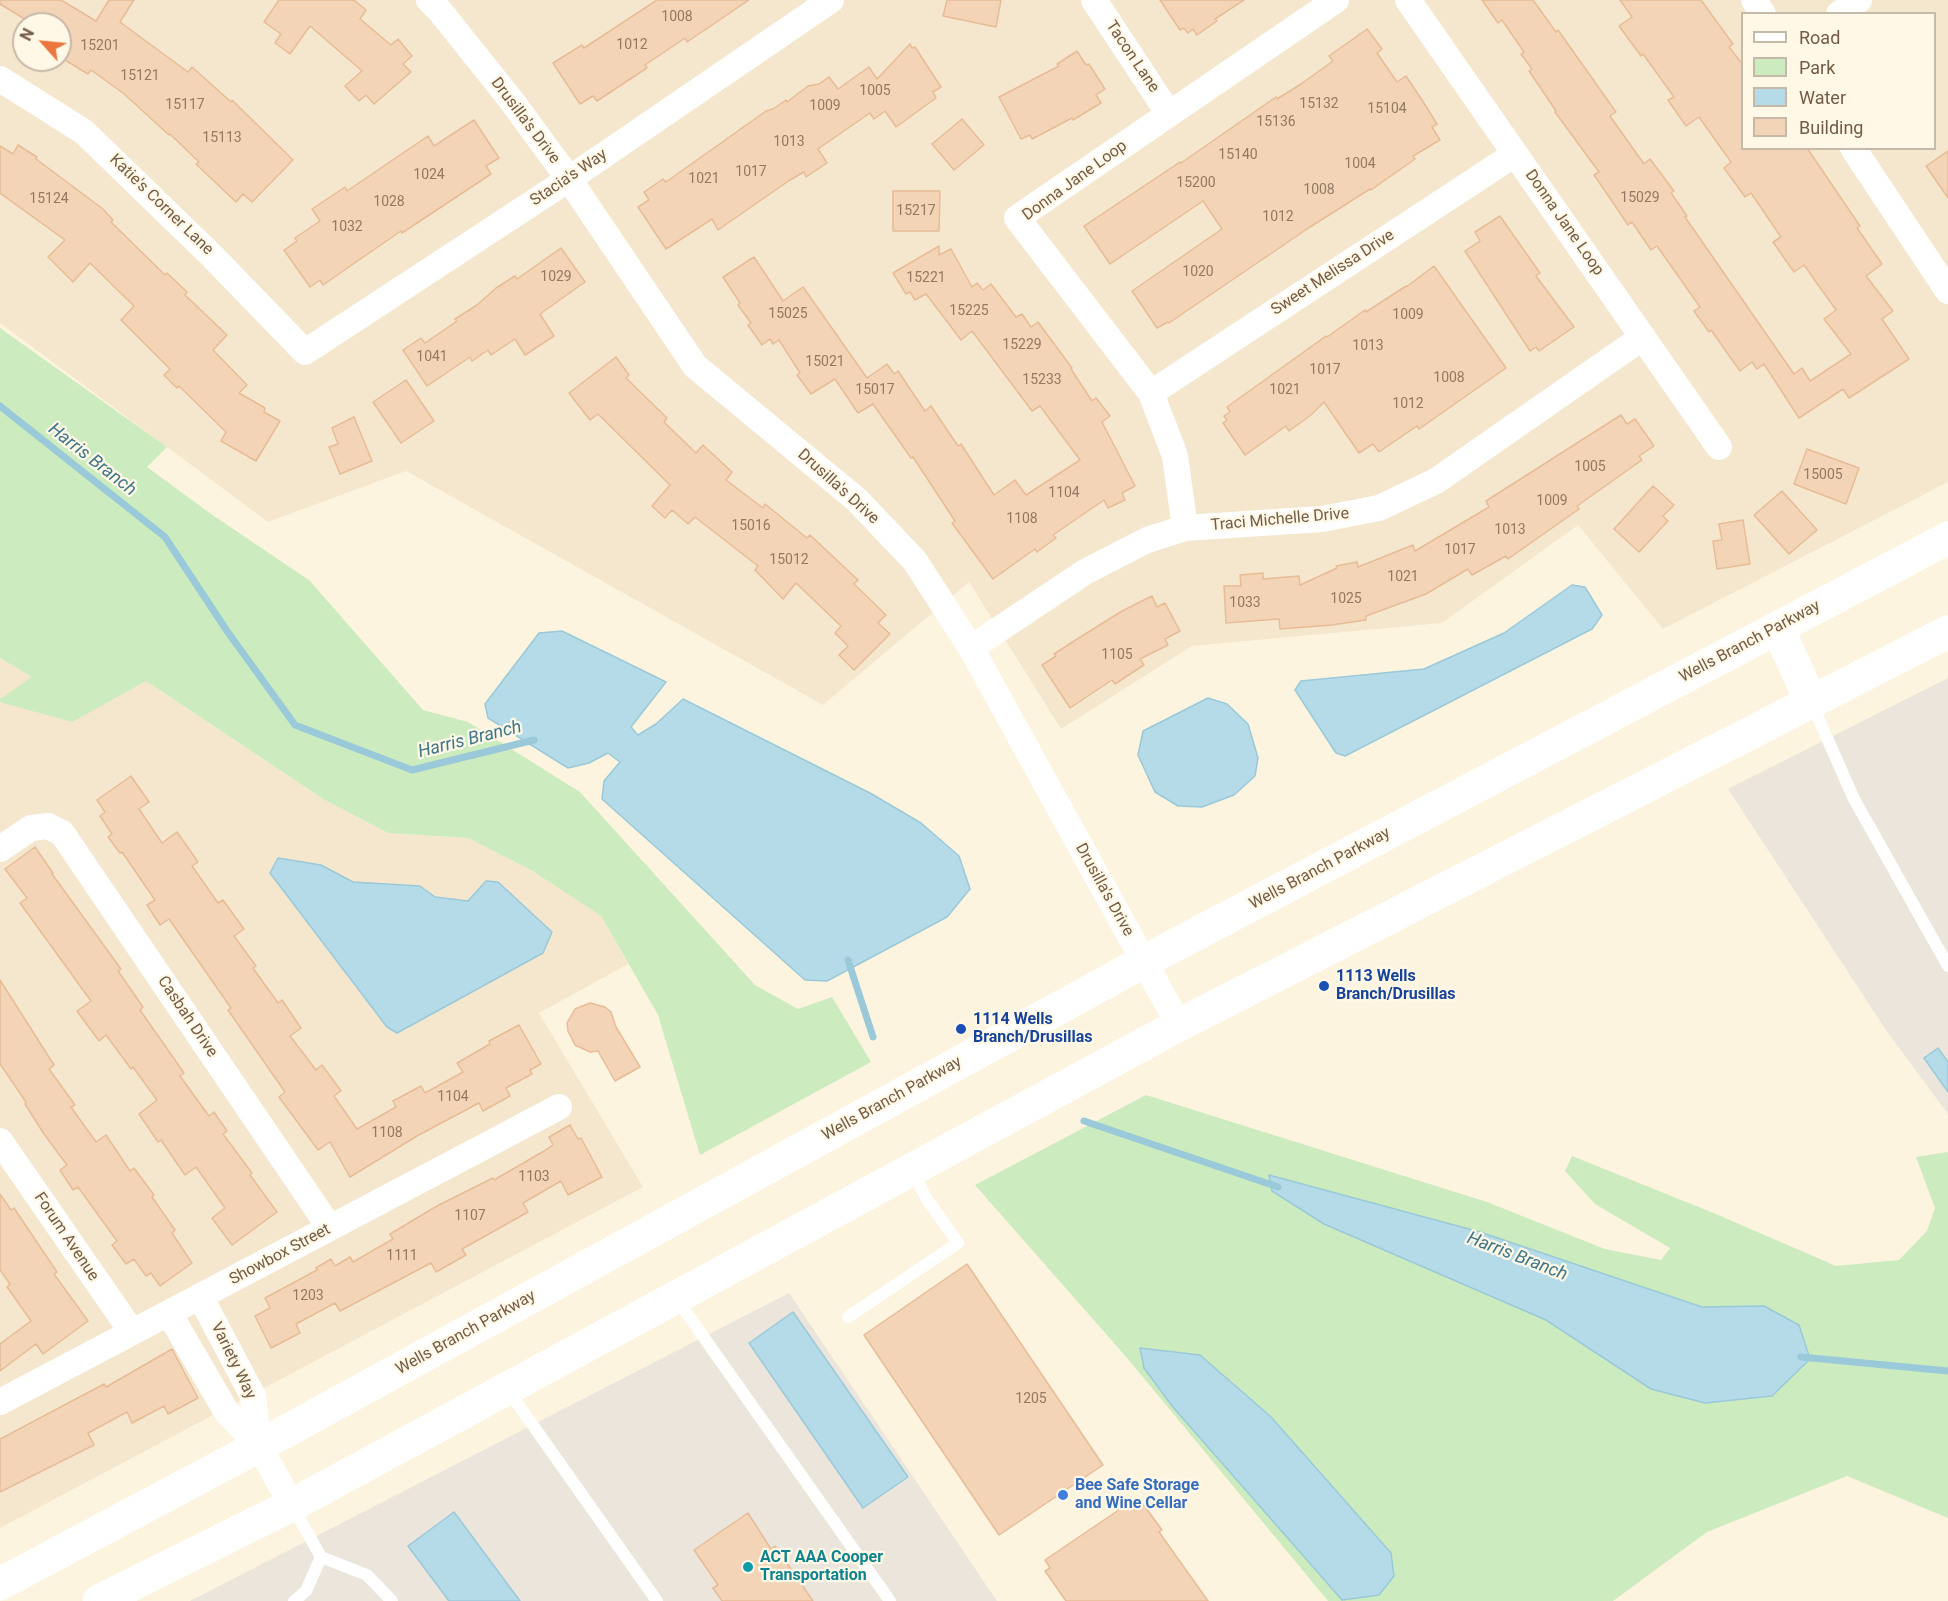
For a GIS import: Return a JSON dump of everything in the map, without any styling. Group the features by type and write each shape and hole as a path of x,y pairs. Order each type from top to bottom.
{"main road":[{"name":"Wells Branch Parkway","path":"0,1584 259,1446 1143,962 1948,538"},
{"path":"1778,628 1811,702"},
{"path":"99,1601 292,1505 1179,1025 1948,632"}],"street":[{"name":"Drusilla's Drive","path":"429,0 511,100 568,179 695,366 857,500 915,561 971,648 1179,1025"},
{"name":"Stacia's Way","path":"305,352 568,179 831,0"},
{"name":"Tacon Lane","path":"1094,0 1169,114"},
{"name":"Donna Jane Loop","path":"1185,528 1175,456 1151,393 1017,218 1336,0"},
{"name":"Donna Jane Loop","path":"1408,0 1719,447"},
{"path":"1842,12 1859,0"},
{"name":"Katie's Corner Lane","path":"0,79 84,132 213,257 305,352"},
{"path":"1854,150 1948,291"},
{"name":"Sweet Melissa Drive","path":"1151,393 1515,154"},
{"name":"Traci Michelle Drive","path":"971,648 1085,572 1147,540 1185,528 1322,519 1379,508 1436,481 1643,337"},
{"name":"Casbah Drive","path":"0,849 31,828 48,826 62,833 330,1228"},
{"name":"Showbox Street","path":"0,1402 560,1107"},
{"name":"Forum Avenue","path":"0,1141 132,1332"},
{"name":"Variety Way","path":"200,1296 253,1396 259,1446"},
{"name":"Variety Way","path":"169,1313 226,1411 259,1446"},
{"path":"259,1446 292,1505"}],"lane":[{"path":"1811,702 1854,799 1948,966"},
{"path":"848,1317 958,1243 927,1199 912,1170"},
{"path":"676,1298 890,1601"},
{"path":"507,1389 657,1601"},
{"path":"292,1505 321,1557 367,1575 392,1601"},
{"path":"294,1601 306,1591 321,1557"}],"shaded area":[{"path":"0,0 1948,0 1948,482 1663,629 1578,525 1442,623 1192,646 1061,729 969,582 823,705 406,471 268,522 0,323"},
{"path":"0,658 33,677 146,681 323,799 388,833 468,838 531,870 601,916 628,964 539,1013 643,1187 0,1528"},
{"path":"1948,678 1948,1114 1888,1033 1728,789"},
{"path":"789,1293 997,1601 190,1601"}],"green space":[{"path":"0,328 167,447 147,467 211,514 309,580 423,710 468,722 580,792 755,985 798,1009 832,997 871,1062 700,1155 658,1015 601,916 531,870 468,838 388,833 323,799 146,681 72,722 0,702 0,699 32,677 0,658"},
{"path":"1146,1095 1487,1202 1605,1249 1661,1260 1670,1248 1595,1204 1565,1171 1572,1156 1716,1214 1836,1266 1899,1260 1927,1231 1935,1208 1916,1157 1948,1152 1948,1518 1847,1476 1707,1532 1613,1601 1328,1601 1128,1359 975,1185"}],"water":[{"path":"1572,585 1585,587 1602,615 1592,629 1345,756 1336,753 1295,690 1301,681 1424,669 1504,633"},
{"path":"562,631 666,682 631,727 638,735 656,724 683,699 870,793 921,823 959,856 970,889 947,917 827,981 805,980 602,799 604,781 620,762 608,753 589,763 568,768 488,718 485,704 539,633"},
{"path":"1208,698 1227,704 1248,724 1258,758 1255,776 1234,795 1202,807 1178,806 1155,792 1138,755 1143,731"},
{"path":"278,858 321,865 353,882 420,886 435,897 468,901 486,881 498,882 552,932 543,953 397,1033 387,1027 270,873"},
{"path":"1938,1048 1948,1062 1948,1092 1924,1058"},
{"path":"1269,1175 1480,1232 1702,1307 1764,1306 1799,1325 1810,1359 1772,1396 1705,1403 1651,1389 1546,1320 1324,1224 1272,1191"},
{"path":"793,1312 908,1477 863,1508 749,1343"},
{"path":"1140,1348 1200,1355 1271,1417 1391,1553 1394,1576 1379,1595 1342,1600 1172,1406 1144,1368"},
{"path":"454,1512 520,1601 449,1601 408,1546"}],"building":[{"path":"0,0 61,0 96,21 109,0 134,0 120,22 188,72 192,67 231,102 232,100 293,160 252,202 243,194 236,202 196,164 199,162 170,134 123,93 91,70 88,74 72,64 72,12 13,12 0,4"},
{"path":"279,0 354,0 366,10 360,19 391,45 398,39 412,56 403,64 411,72 374,104 366,95 359,101 345,86 362,71 310,26 290,54 275,43 281,34 264,22"},
{"path":"657,0 749,0 687,42 685,38 645,65 647,68 597,101 593,96 580,104 553,63 582,45 584,48"},
{"path":"947,0 1001,0 996,27 943,16"},
{"path":"1160,0 1244,0 1215,19 1217,21 1197,35 1193,29 1188,33 1184,28 1180,30"},
{"path":"1482,0 1533,0 1556,32 1558,30 1616,112 1610,116 1644,164 1650,159 1674,191 1671,193 1687,216 1685,217 1794,374 1802,368 1810,381 1851,354 1824,319 1836,310 1804,265 1794,272 1773,242 1781,237 1751,193 1745,197 1724,168 1731,162 1699,117 1686,126 1668,100 1674,97 1643,54 1641,56 1619,26 1632,17 1620,0 1701,0 1733,44 1729,47 1741,62 1741,150 1808,150 1860,226 1857,228 1882,264 1866,276 1893,311 1882,319 1909,359 1849,398 1843,389 1799,418 1764,364 1757,369 1752,362 1740,371 1711,330 1709,332 1694,311 1700,307 1657,246 1651,250 1632,222 1628,225 1594,175 1599,172 1555,112 1529,71 1532,69 1521,54 1524,52 1502,20 1498,23"},
{"path":"1367,29 1382,49 1377,53 1397,82 1406,76 1422,100 1437,124 1432,127 1440,140 1413,156 1415,159 1371,190 1307,229 1169,323 1157,328 1132,291 1222,229 1203,201 1110,264 1084,226 1181,163 1276,97 1277,99 1301,84 1333,61 1329,56"},
{"path":"910,44 912,48 915,47 941,87 933,92 936,98 896,127 885,111 874,119 870,113 818,149 827,163 806,177 804,172 790,180 718,230 712,219 666,249 638,207 649,200 644,192 663,179 666,182 766,111 786,100 787,102 808,86 819,84 829,77 838,89 869,67 877,79"},
{"path":"1077,51 1086,65 1089,64 1105,89 1096,95 1101,103 1073,120 1072,118 1032,139 1030,135 1021,139 999,97 1059,66 1057,64"},
{"path":"962,119 984,145 954,170 932,144"},
{"path":"474,120 499,158 486,166 491,174 402,233 401,231 323,285 320,280 310,287 284,250 297,241 295,238 320,221 312,209 345,187 347,191 428,136 434,146"},
{"path":"18,145 37,157 36,159 103,209 113,220 111,222 165,275 167,273 187,292 185,295 227,335 213,350 247,385 239,393 265,408 264,412 280,421 256,461 221,441 226,432 179,386 177,388 164,375 170,369 121,320 134,306 90,263 73,282 48,257 65,240 0,193 0,146 13,154"},
{"path":"1948,151 1948,198 1926,166"},
{"path":"893,191 940,191 939,231 893,231"},
{"path":"1500,216 1540,273 1536,276 1574,327 1539,351 1536,347 1530,351 1465,251 1480,241 1475,232"},
{"path":"939,246 939,255 951,249 972,287 977,283 983,290 991,284 1016,317 1022,314 1031,327 1038,322 1072,368 1092,401 1096,398 1110,416 1102,422 1135,486 1122,493 1125,500 1108,508 1104,500 1053,535 1056,538 1037,552 1035,549 993,579 952,523 955,521 913,457 911,458 873,404 858,413 835,379 811,394 797,375 800,373 779,340 773,344 770,339 762,345 748,325 751,323 723,277 754,257 783,301 803,287 867,378 887,364 894,374 898,371 925,411 931,406 958,446 961,444 994,495 1015,480 1026,495 1080,460 1040,406 1032,411 972,331 961,340 926,294 915,300 910,292 906,294 893,273"},
{"path":"561,248 585,282 540,314 554,336 525,355 515,339 491,355 488,350 472,361 470,357 427,386 403,350 421,338 425,343 457,321 455,319 477,305 496,288 515,276 517,279"},
{"path":"1434,266 1506,368 1419,429 1417,426 1379,452 1373,444 1359,453 1324,402 1289,431 1286,426 1245,455 1223,423 1227,420 1224,416 1230,412 1227,407 1326,336 1365,310 1366,312 1406,287"},
{"path":"616,357 629,375 626,378 667,418 664,422 696,453 703,445 732,472 726,480 763,508 765,504 807,538 810,535 858,580 854,584 886,615 878,623 890,634 854,670 839,655 848,646 835,633 841,626 796,583 783,599 755,570 758,566 695,517 688,524 672,510 665,518 652,506 670,485 598,414 590,420 569,393"},
{"path":"406,380 434,421 401,443 373,402"},
{"path":"1621,415 1627,424 1635,419 1654,446 1639,456 1642,460 1577,506 1579,509 1508,559 1506,556 1472,575 1468,569 1426,594 1366,616 1366,620 1280,629 1279,619 1226,623 1224,586 1241,586 1240,575 1263,573 1263,579 1299,576 1300,585 1337,568 1336,566 1357,562 1358,567 1413,545 1415,551 1489,507 1486,501"},
{"path":"354,417 372,461 340,474 329,447 338,444 332,428"},
{"path":"1807,449 1859,468 1846,504 1794,484"},
{"path":"1653,486 1674,505 1663,516 1668,521 1639,552 1614,529"},
{"path":"1782,491 1817,530 1789,554 1754,515"},
{"path":"1743,520 1750,564 1717,569 1713,541 1722,540 1719,524"},
{"path":"1152,596 1157,607 1165,603 1180,631 1165,639 1168,645 1140,659 1144,665 1115,684 1112,680 1070,708 1042,665 1074,641 1122,611"},
{"path":"131,776 149,802 139,809 162,843 177,832 198,862 192,866 218,903 223,900 244,929 234,936 256,966 253,968 278,1003 282,1000 301,1028 290,1036 316,1070 322,1065 341,1091 334,1096 357,1129 396,1107 393,1101 421,1086 425,1093 463,1072 457,1063 490,1044 489,1041 519,1025 541,1064 530,1070 532,1074 506,1088 510,1096 483,1111 479,1103 417,1136 350,1177 330,1142 318,1150 279,1097 285,1092 228,1010 231,1008 169,919 160,925 147,905 155,900 122,852 120,853 108,837 112,834 100,816 105,812 97,800"},
{"path":"35,847 121,969 118,971 143,1007 140,1010 184,1073 180,1076 209,1116 214,1112 227,1131 223,1134 277,1212 232,1245 212,1218 225,1208 196,1167 185,1175 161,1140 158,1142 139,1114 157,1100 106,1035 99,1041 77,1011 91,1001 20,903 27,898 5,869"},
{"path":"0,980 54,1065 49,1069 75,1105 71,1107 96,1142 106,1135 130,1171 134,1168 175,1230 172,1233 192,1263 160,1286 151,1273 146,1276 134,1259 126,1264 112,1245 117,1241 78,1187 73,1190 60,1170 67,1165 44,1134 0,1064"},
{"path":"590,1003 605,1007 611,1012 616,1027 640,1067 615,1081 598,1051 590,1052 575,1045 568,1031 567,1023 575,1009"},
{"path":"570,1125 578,1139 581,1138 602,1177 568,1195 561,1181 523,1203 528,1212 462,1249 466,1255 436,1272 431,1263 340,1311 335,1303 296,1324 300,1333 271,1348 255,1316 270,1308 265,1298 317,1270 316,1268 331,1259 335,1266 350,1257 353,1262 393,1239 390,1234 437,1206 493,1178 494,1180 544,1151 553,1145 549,1137"},
{"path":"0,1194 11,1210 14,1208 57,1272 54,1274 88,1321 43,1354 36,1344 0,1371 0,1344 31,1321 7,1287 10,1284 0,1270"},
{"path":"967,1264 1103,1465 999,1535 864,1335"},
{"path":"172,1349 198,1398 168,1414 164,1406 132,1423 127,1412 88,1433 94,1445 0,1492 0,1439 104,1384 106,1387"},
{"path":"1129,1503 1134,1510 1143,1504 1162,1530 1159,1532 1208,1601 1066,1601 1045,1571 1050,1568 1045,1560"},
{"name":"ACT AAA Cooper Transportation","path":"748,1513 771,1549 775,1546 813,1601 722,1601 713,1588 718,1585 694,1550"}],"waterway":[{"name":"Harris Branch","path":"0,406 165,537 227,631 295,725 412,770 534,740"},
{"name":"Harris Branch","path":"848,960 873,1037"},
{"name":"Harris Branch","path":"1084,1121 1278,1187"},
{"name":"Harris Branch","path":"1801,1357 1948,1371"}],"place":[{"name":"1113 Wells Branch/Drusillas","path":"1324,986"},
{"name":"1114 Wells Branch/Drusillas","path":"961,1029"},
{"name":"Bee Safe Storage and Wine Cellar","path":"1063,1495"},
{"name":"ACT AAA Cooper Transportation","path":"748,1567"}]}
